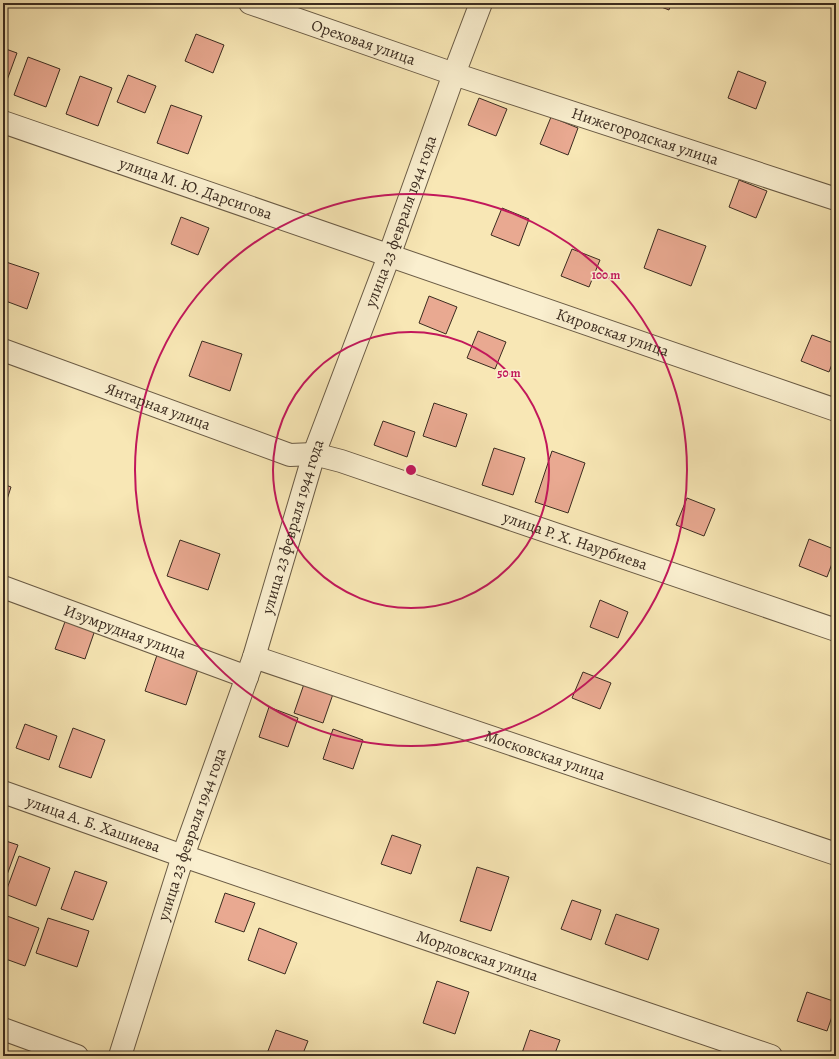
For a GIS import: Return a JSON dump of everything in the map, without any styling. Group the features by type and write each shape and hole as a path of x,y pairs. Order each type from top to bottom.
{"street":[{"name":"Ореховая улица","path":"250,3 454,74"},
{"name":"улица 23 февраля 1944 года","path":"120,1056 183,856 254,657 314,454 389,256 481,3"},
{"name":"Нижегородская улица","path":"454,74 836,199"},
{"name":"улица М. Ю. Дарсигова","path":"3,122 389,256"},
{"name":"Кировская улица","path":"389,256 836,410"},
{"name":"Янтарная улица","path":"3,350 290,455 314,454"},
{"name":"улица Р. Х. Наурбиева","path":"314,454 349,464 836,630"},
{"name":"Изумрудная улица","path":"3,587 246,677"},
{"name":"Московская улица","path":"254,657 836,854"},
{"name":"улица А. Б. Хашиева","path":"3,792 183,856"},
{"name":"Мордовская улица","path":"183,856 771,1056"},
{"path":"3,1029 77,1056"}],"building":[{"path":"651,3 671,3 669,10"},
{"path":"196,34 224,45 213,73 185,61"},
{"path":"3,48 17,53 3,91"},
{"path":"28,57 60,69 46,107 14,95"},
{"path":"738,71 766,82 756,109 728,98"},
{"path":"128,75 156,86 145,113 117,102"},
{"path":"80,76 112,88 98,126 66,114"},
{"path":"479,98 507,109 496,136 468,125"},
{"path":"171,105 202,116 188,154 157,143"},
{"path":"551,117 578,128 568,155 540,144"},
{"path":"739,180 767,191 756,218 729,207"},
{"path":"502,208 529,219 519,246 491,235"},
{"path":"181,217 209,228 198,255 171,244"},
{"path":"658,229 706,246 691,286 644,268"},
{"path":"572,249 600,260 589,287 561,276"},
{"path":"3,261 39,273 27,309 3,300"},
{"path":"429,296 457,307 446,334 419,323"},
{"path":"478,331 506,342 495,369 467,358"},
{"path":"812,335 836,344 836,354 829,372 801,361"},
{"path":"202,341 242,354 230,391 189,376"},
{"path":"434,403 467,414 456,447 423,436"},
{"path":"383,421 415,432 407,457 374,445"},
{"path":"494,448 525,458 513,495 482,485"},
{"path":"552,451 585,463 568,513 535,502"},
{"path":"3,484 11,487 3,512"},
{"path":"687,498 715,509 704,536 676,525"},
{"path":"809,539 836,550 827,577 799,566"},
{"path":"180,540 220,554 208,590 167,576"},
{"path":"600,600 628,612 618,638 590,627"},
{"path":"66,619 95,630 85,659 55,649"},
{"path":"157,655 198,669 186,705 145,691"},
{"path":"583,672 611,683 600,709 572,698"},
{"path":"304,684 333,694 323,723 294,713"},
{"path":"269,707 298,718 288,747 259,737"},
{"path":"25,724 57,736 49,760 16,748"},
{"path":"73,728 105,740 91,778 59,767"},
{"path":"333,729 363,740 353,769 323,759"},
{"path":"392,835 421,845 411,874 381,864"},
{"path":"3,840 18,845 4,883 3,883"},
{"path":"19,856 50,868 36,906 5,894"},
{"path":"477,867 509,877 491,931 460,921"},
{"path":"75,871 107,882 93,920 61,909"},
{"path":"225,893 255,903 244,932 215,922"},
{"path":"572,900 601,910 591,940 561,929"},
{"path":"616,914 659,929 648,960 605,944"},
{"path":"7,916 39,928 25,966 3,958 3,928"},
{"path":"48,918 89,931 77,967 36,953"},
{"path":"259,928 297,943 285,974 248,960"},
{"path":"437,981 469,992 455,1034 423,1023"},
{"path":"807,992 836,1002 827,1031 797,1021"},
{"path":"276,1030 308,1041 302,1056 266,1056"},
{"path":"530,1030 560,1040 554,1056 521,1056"}]}
